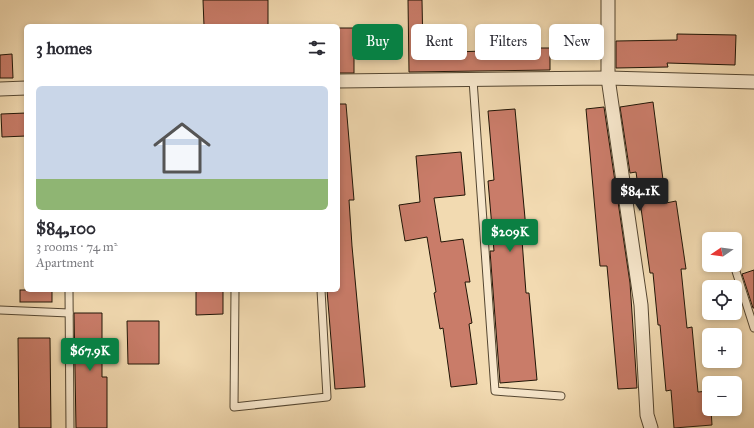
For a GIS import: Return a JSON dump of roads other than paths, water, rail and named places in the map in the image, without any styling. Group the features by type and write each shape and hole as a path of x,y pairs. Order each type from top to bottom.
{"street":[{"path":"608,0 608,78 641,305 647,415 650,428"},
{"path":"340,81 608,78 754,82"},
{"path":"0,89 24,88"}],"lane":[{"path":"473,80 495,391 561,396"},
{"path":"736,272 754,328"},
{"path":"69,292 70,428"},
{"path":"235,292 234,407 327,397 321,292"},
{"path":"0,310 69,314"}]}
